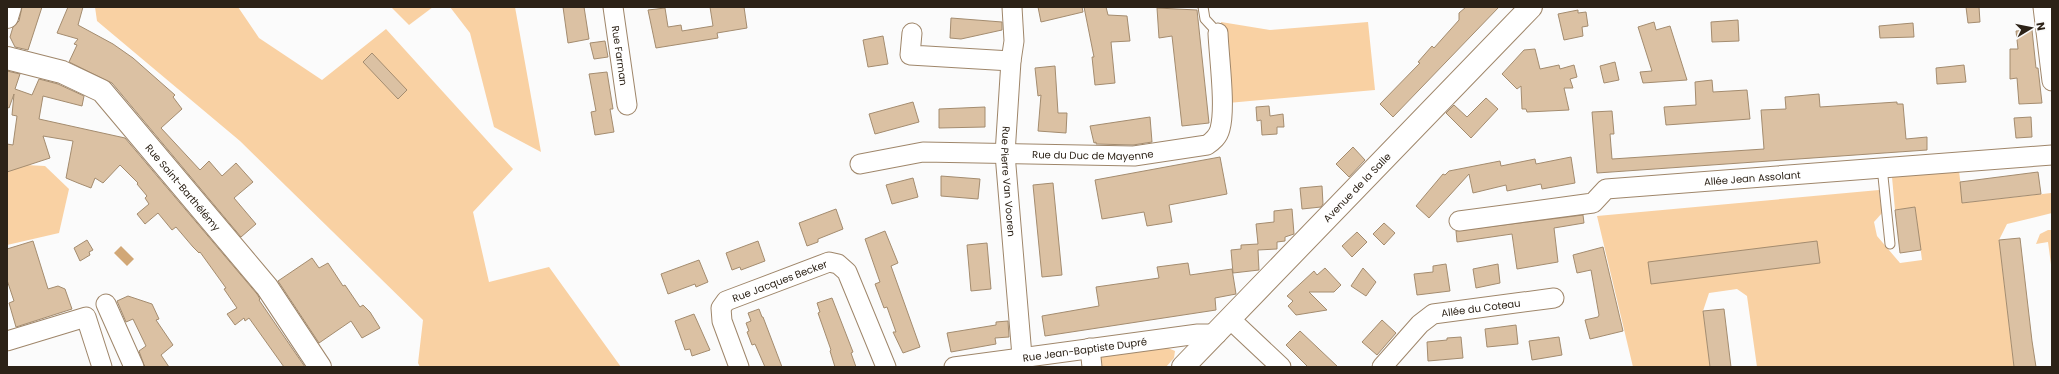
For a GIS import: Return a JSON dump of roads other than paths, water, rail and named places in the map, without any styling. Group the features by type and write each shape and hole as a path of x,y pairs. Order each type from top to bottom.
{"street":[{"path":"7,17 10,7"},
{"name":"Rue Farman","path":"613,7 627,105"},
{"name":"Rue Pierre Van Vooren","path":"1012,7 1014,42 1011,61 1006,154 1022,356"},
{"name":"Avenue de la Salle","path":"1183,367 1531,7"},
{"path":"2043,7 2052,82"},
{"path":"912,33 910,55 1011,61"},
{"name":"Rue du Duc de Mayenne","path":"860,164 923,152 1134,156 1207,145 1215,140 1220,130 1222,114 1218,33"},
{"name":"Rue Saint-Barthélémy","path":"7,58 62,72 102,91 267,287 320,367"},
{"name":"Allée Jean Assolant","path":"1459,221 1593,203 1606,189 2052,155"},
{"name":"Rue Jacques Becker","path":"739,367 722,321 721,308 726,301 829,262 838,264 847,272 886,367"},
{"name":"Allée du Coteau","path":"1382,367 1420,324 1433,314 1554,298"},
{"path":"106,304 134,367"},
{"path":"7,341 86,317 102,367"},
{"path":"1223,326 1280,367"},
{"name":"Rue Jean-Baptiste Dupré","path":"954,367 1022,356 1198,334 1223,326"},
{"path":"1090,348 1092,367"}],"lane":[{"path":"1203,7 1205,19 1218,33"},
{"path":"1882,167 1890,244"}]}
